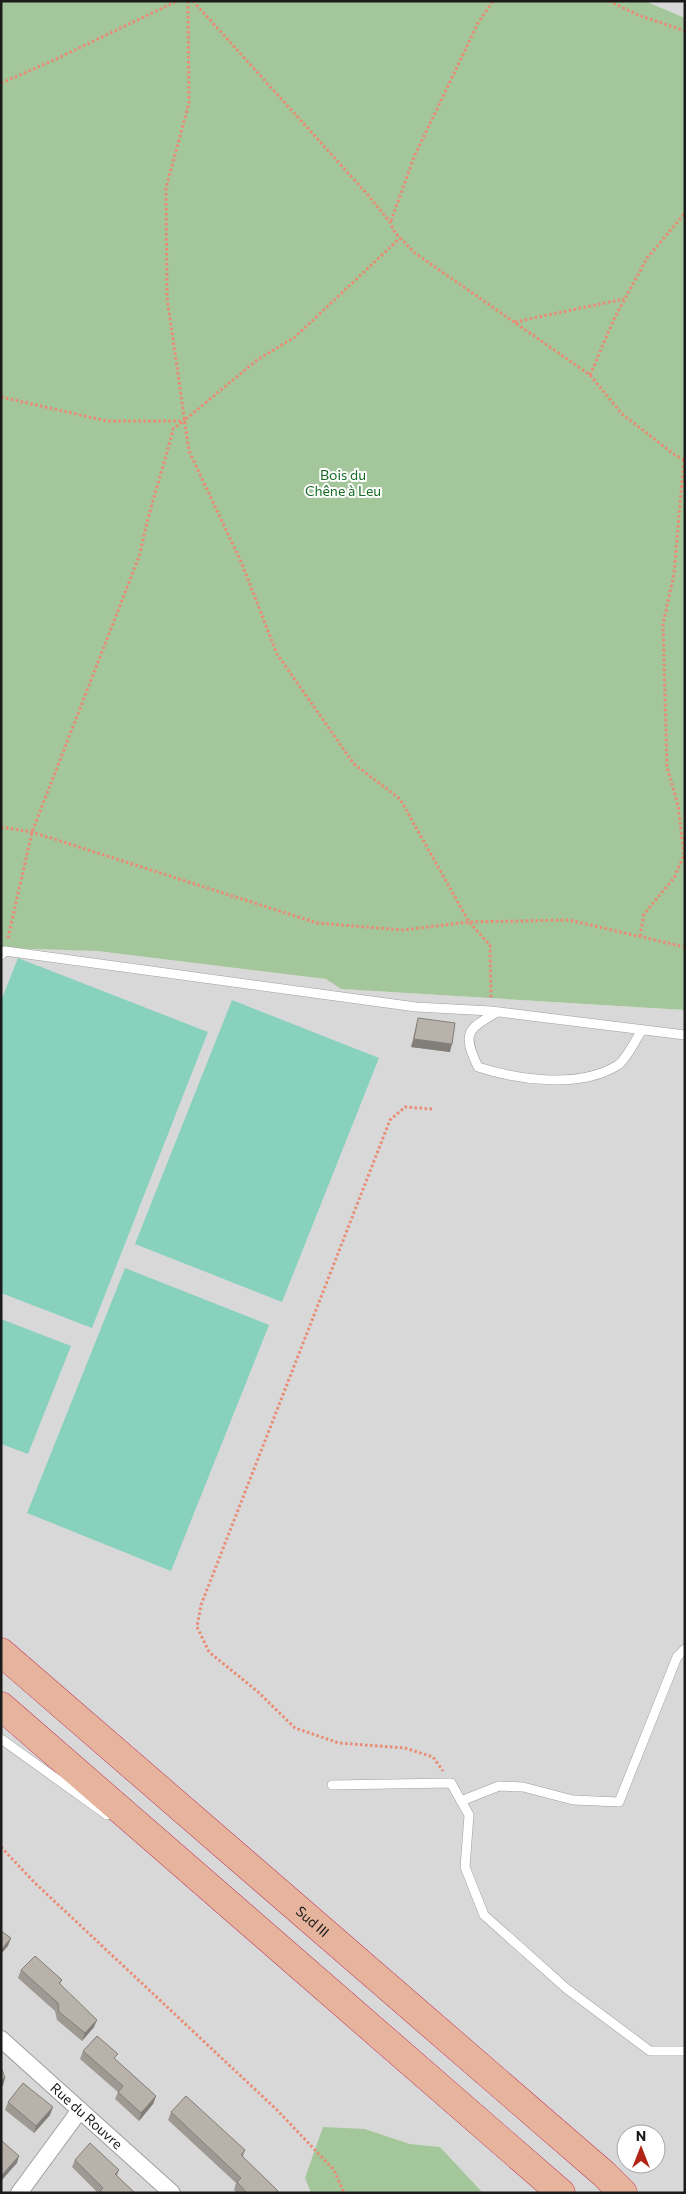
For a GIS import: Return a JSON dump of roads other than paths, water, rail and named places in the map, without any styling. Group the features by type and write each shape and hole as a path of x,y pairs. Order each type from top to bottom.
{"highway":[{"name":"Sud III","path":"1,1652 604,2174 623,2193"},
{"path":"1,1706 560,2193"}],"street":[{"name":"Rue du Rouvre","path":"1,2039 172,2193"},
{"path":"19,2193 80,2110"}],"lane":[{"path":"3,953 416,1007 494,1012 685,1035"},
{"path":"494,1012 473,1027 470,1035 470,1049 478,1066 504,1075 544,1081 594,1076 620,1064 642,1030"},
{"path":"461,1801 499,1786 523,1787 573,1800 619,1802 677,1658 685,1649"},
{"path":"1,1739 115,1821"},
{"path":"332,1785 451,1783 469,1815 465,1867 484,1915 566,1989 650,2051 685,2052"},
{"path":"131,1832 221,1896"}],"park label":[{"name":"Bois du Chêne à Leu","path":"343,484"}]}
